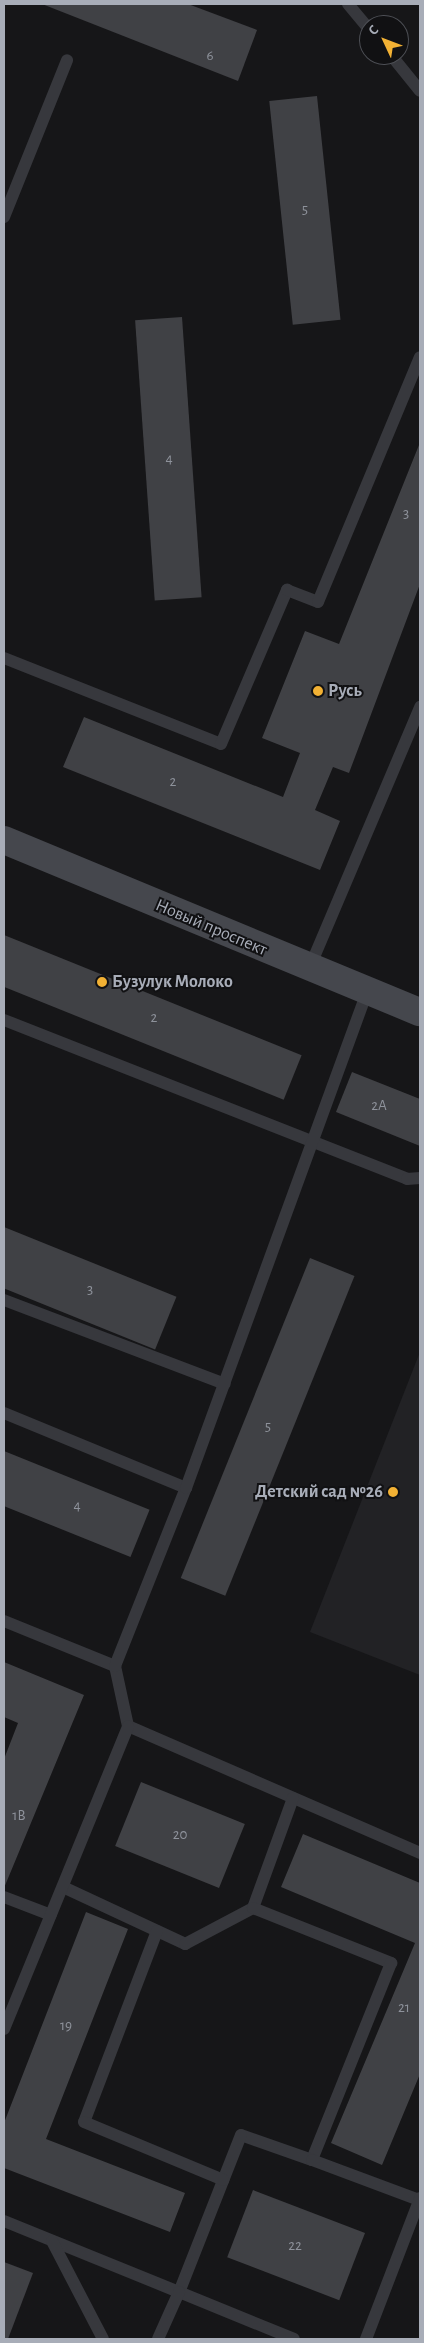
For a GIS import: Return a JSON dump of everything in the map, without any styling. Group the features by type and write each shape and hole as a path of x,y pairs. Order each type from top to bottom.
{"street":[{"name":"Новый проспект","path":"4,840 309,969 420,1012"}],"lane":[{"path":"348,4 359,17"},
{"path":"4,217 67,60"},
{"path":"399,65 420,91"},
{"path":"4,658 221,744 287,590 318,602 420,357"},
{"path":"309,969 420,707"},
{"path":"4,2029 128,1726 115,1666 225,1384 367,992"},
{"path":"4,1020 407,1180 420,1178"},
{"path":"4,1300 225,1384"},
{"path":"4,1413 186,1488"},
{"path":"4,1621 115,1666"},
{"path":"128,1726 420,1853"},
{"path":"62,1887 185,1944 253,1908 293,1798"},
{"path":"4,1897 51,1915"},
{"path":"253,1908 391,1963 312,2160"},
{"path":"157,1931 84,2122 223,2180"},
{"path":"158,2339 179,2292 241,2135 420,2199 366,2339"},
{"path":"4,2221 294,2339"},
{"path":"52,2241 103,2339"}],"shaded area":[{"name":"Детский сад №26","path":"420,1352 420,1675 310,1632"}],"building":[{"path":"42,4 188,4 257,30 238,81"},
{"path":"317,96 341,320 293,325 269,101"},
{"path":"182,317 202,597 155,601 135,320"},
{"path":"419,445 420,584 349,773 333,767 315,810 340,821 320,870 63,767 84,717 283,797 300,753 262,738 305,631 339,644"},
{"path":"4,935 302,1055 284,1100 4,987"},
{"path":"352,1072 420,1099 420,1146 336,1112"},
{"path":"4,1227 176,1297 155,1350 4,1288"},
{"path":"310,1258 355,1276 225,1596 181,1578"},
{"path":"4,1451 150,1510 130,1557 4,1506"},
{"path":"4,1662 84,1695 4,1888 4,1759 18,1723 4,1717"},
{"path":"141,1782 245,1824 219,1888 115,1846"},
{"path":"303,1834 420,1883 420,2074 382,2165 331,2143 415,1943 281,1887"},
{"path":"86,1912 128,1929 46,2139 185,2193 170,2232 4,2168 4,2123"},
{"path":"253,2190 365,2233 339,2300 227,2257"},
{"path":"4,2262 33,2273 8,2339 4,2339"}],"place":[{"name":"Русь","path":"318,691"},
{"name":"Бузулук Молоко","path":"102,982"},
{"name":"Детский сад №26","path":"393,1492"}]}
